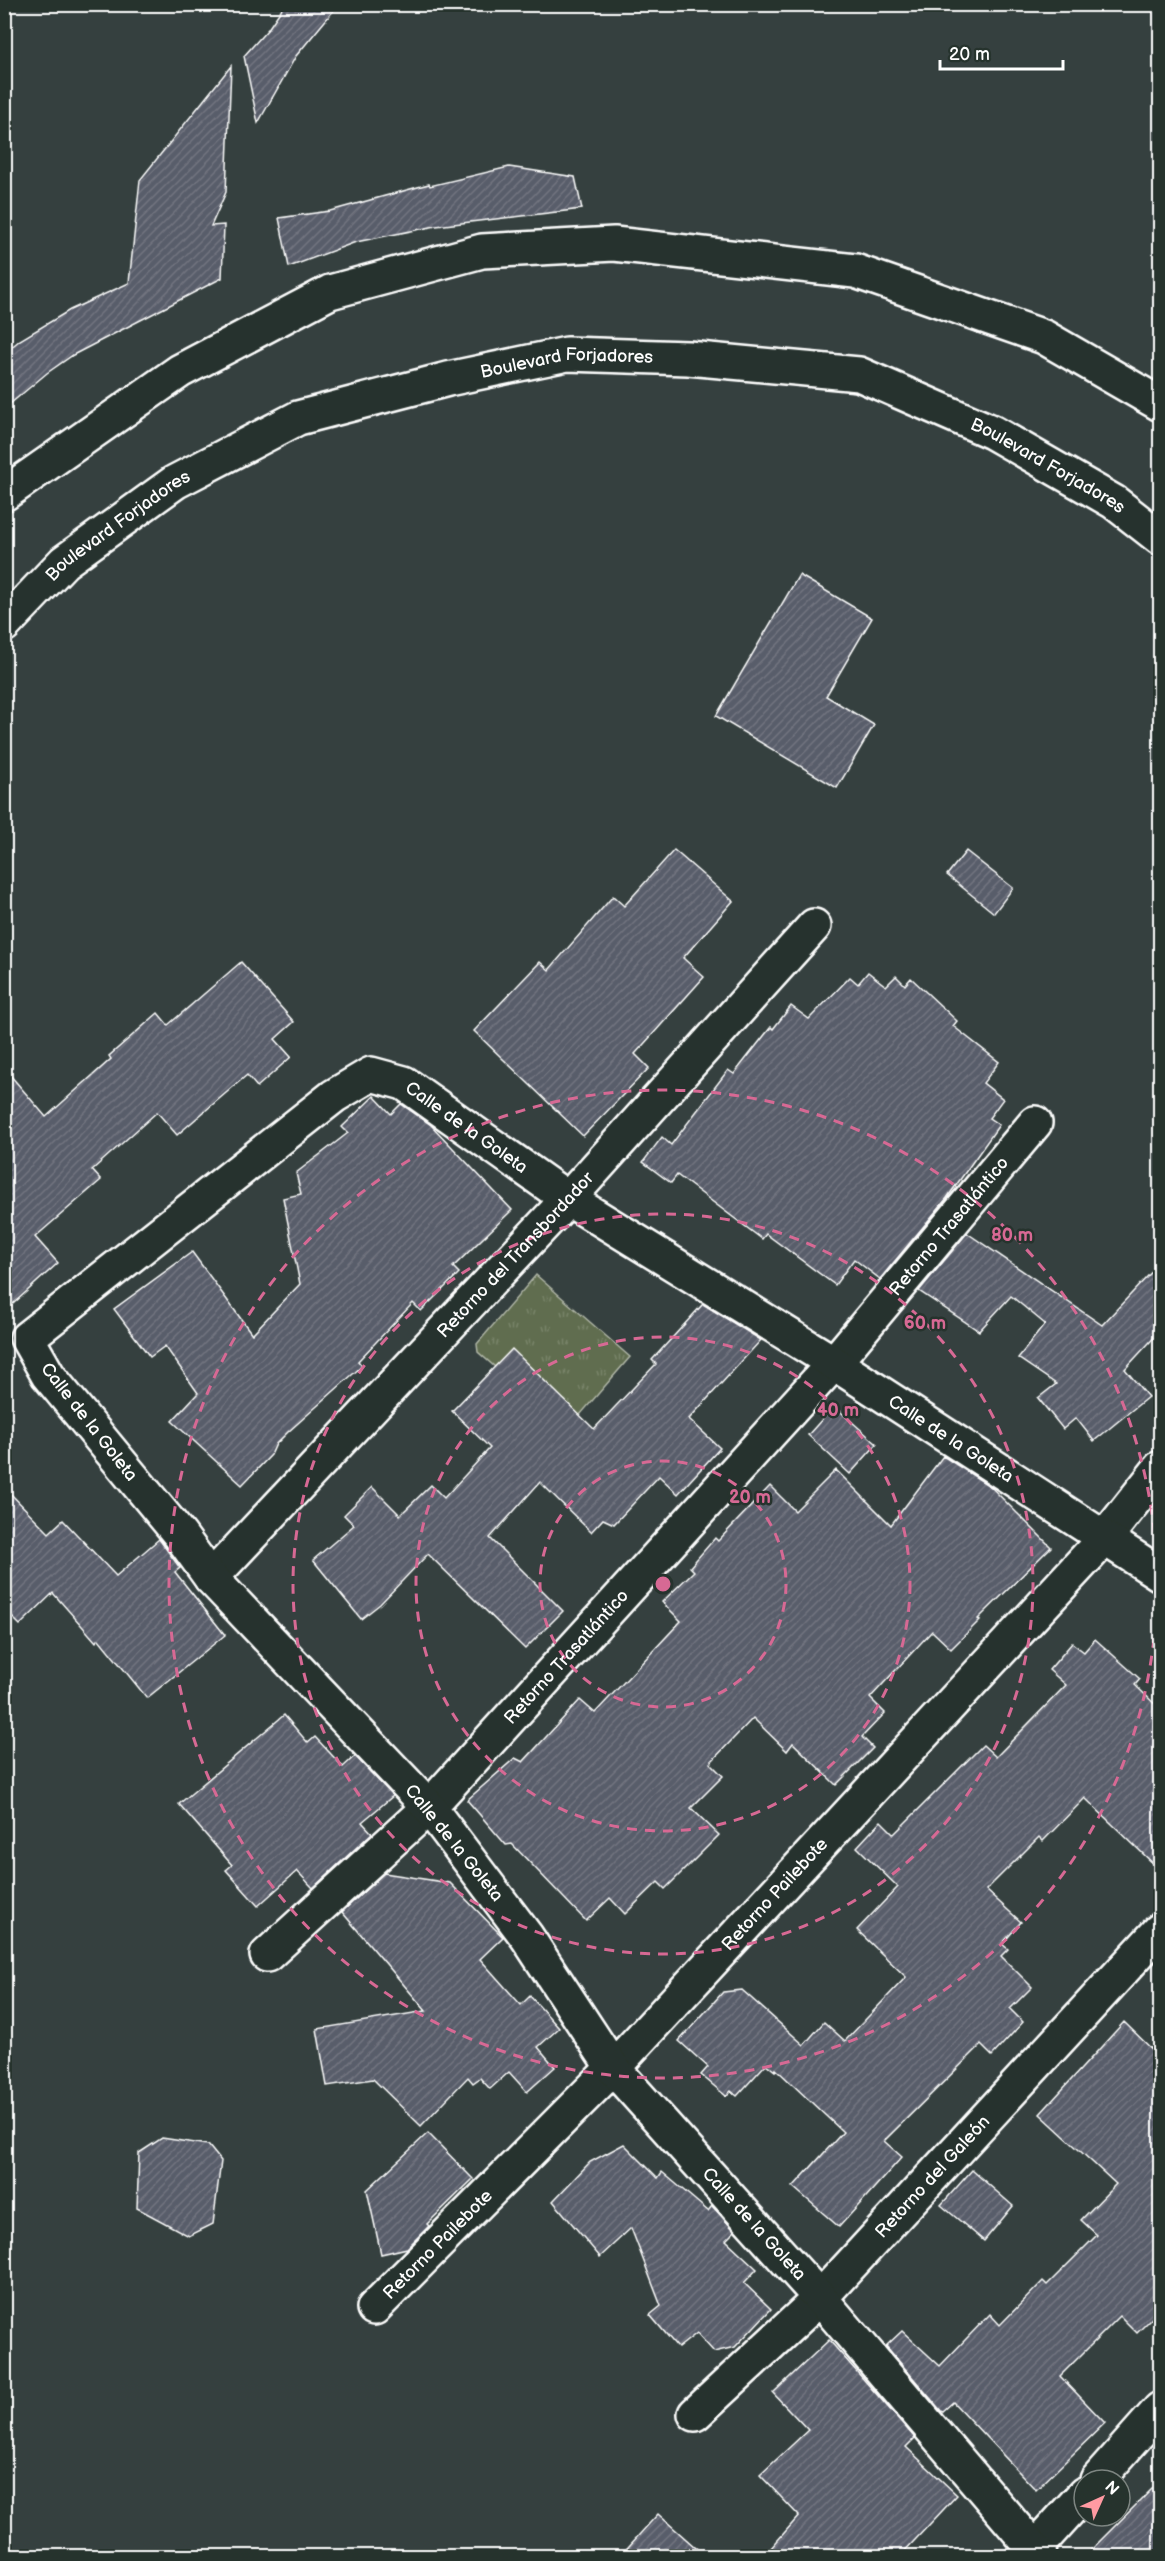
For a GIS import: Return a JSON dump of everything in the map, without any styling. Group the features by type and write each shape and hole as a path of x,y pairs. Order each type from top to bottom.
{"street":[{"path":"4,494 180,371 330,292 482,251 614,244 855,271 1044,337 1161,404"},
{"name":"Boulevard Forjadores","path":"4,626 64,562 175,482 298,418 448,379 567,354 688,358 859,374 992,432 1114,502 1161,538"},
{"name":"Retorno del Transbordador","path":"212,1578 568,1199 814,926"},
{"name":"Calle de la Goleta","path":"1034,2554 820,2298 614,2068 527,1937 429,1807 212,1578 180,1535 48,1375 27,1338 334,1096 371,1074 404,1083 568,1199 834,1363 1161,1574"},
{"name":"Retorno Trasatlántico","path":"267,1955 429,1807 834,1363 1035,1123"},
{"name":"Retorno Pailebote","path":"374,2308 614,2068 1104,1539 1161,1468"},
{"name":"Retorno del Galeón","path":"695,2414 820,2298 1161,1930"},
{"path":"1108,2468 1161,2409"},
{"path":"1034,2554 1072,2508"}],"green space":[{"path":"536,1275 630,1357 567,1430 478,1352 477,1344"}],"building":[{"path":"285,4 339,4 296,56 258,123 244,56 268,29"},
{"path":"231,66 226,192 211,226 224,225 222,278 73,355 47,373 4,409 4,353 20,340 70,310 129,283 140,180"},
{"path":"509,167 575,177 582,209 436,226 356,242 289,267 279,218 330,211 429,184 430,186"},
{"path":"799,575 872,618 826,696 874,725 837,788 716,716"},
{"path":"674,850 733,901 683,958 704,977 635,1054 649,1068 583,1136 474,1031 540,962 549,970 613,896 624,906"},
{"path":"966,851 1013,888 994,913 947,875"},
{"path":"241,962 294,1022 275,1039 291,1057 257,1087 247,1075 177,1135 157,1112 92,1170 101,1180 35,1237 58,1263 4,1312 4,1068 46,1117 111,1059 109,1056 158,1013 168,1025"},
{"path":"868,972 886,986 896,976 905,985 911,978 957,1021 953,1026 999,1062 983,1083 1003,1099 989,1118 999,1125 947,1198 880,1279 854,1259 835,1285 766,1234 762,1239 677,1175 671,1183 643,1162 662,1137 671,1145 728,1070 734,1074 771,1027 773,1029 791,1006 809,1019 850,977 858,984"},
{"path":"374,1096 391,1114 401,1104 431,1125 512,1210 453,1267 459,1273 421,1311 413,1303 358,1361 362,1366 288,1432 276,1444 271,1455 242,1485 172,1421 198,1393 165,1346 150,1357 114,1309 192,1252 252,1334 300,1284 283,1198 301,1194 296,1173 348,1133 342,1127"},
{"path":"967,1233 1102,1325 1161,1262 1161,1330 1125,1369 1148,1397 1094,1441 1076,1418 1063,1429 1038,1398 1056,1384 1018,1358 1045,1324 1011,1296 979,1331 919,1291"},
{"path":"703,1304 761,1340 689,1419 720,1448 678,1494 659,1476 614,1524 603,1519 591,1532 540,1482 490,1538 563,1611 525,1649 428,1554 380,1604 361,1619 313,1560 354,1525 344,1515 372,1487 400,1515 431,1485 444,1498 490,1448 452,1411 512,1349 594,1429 656,1364 652,1360"},
{"path":"834,1406 877,1444 850,1474 808,1435"},
{"path":"943,1456 991,1487 1051,1547 951,1649 932,1631 870,1698 885,1713 862,1737 873,1748 836,1785 793,1743 787,1751 753,1718 710,1763 723,1776 691,1808 719,1835 665,1889 658,1882 625,1914 610,1898 586,1921 512,1844 506,1845 467,1800 515,1758 523,1762 580,1700 595,1713 681,1621 662,1602 694,1571 690,1567 715,1538 718,1541 770,1486 795,1511 836,1470 891,1525"},
{"path":"4,1487 49,1533 63,1520 116,1576 159,1539 180,1568 175,1572 225,1635 147,1698 99,1639 96,1642 53,1593 20,1625 4,1609"},
{"path":"1095,1639 1140,1679 1135,1685 1161,1710 1161,1871 1085,1798 1043,1841 1039,1837 986,1890 1021,1922 1002,1944 1008,1949 1001,1956 1032,1987 1010,2009 1023,2022 992,2056 981,2045 884,2141 902,2157 839,2227 793,2187 843,2132 776,2069 775,2071 766,2064 737,2096 731,2091 726,2096 701,2075 708,2067 679,2041 723,1992 742,1990 804,2045 824,2022 845,2041 906,1977 857,1930 898,1887 857,1847 881,1821 894,1834 983,1745 996,1757 1066,1685 1049,1670 1072,1643 1084,1652"},
{"path":"284,1715 308,1743 315,1737 343,1767 355,1756 393,1796 362,1822 372,1833 313,1888 297,1871 258,1906 226,1870 232,1865 179,1804"},
{"path":"384,1873 450,1883 503,1937 480,1959 521,2005 530,1996 559,2028 538,2047 555,2067 527,2092 509,2072 490,2089 480,2078 473,2083 468,2077 421,2126 373,2079 327,2086 317,2029 426,2011 342,1912"},
{"path":"1124,2022 1161,2058 1161,2309 1137,2333 1120,2316 1060,2376 1105,2423 1036,2490 953,2402 942,2412 886,2346 902,2331 940,2366 990,2314 1000,2325 1043,2281 1047,2285 1097,2235 1081,2220 1116,2184 1040,2114"},
{"path":"428,2133 473,2179 427,2224 429,2226 407,2248 381,2254 367,2190"},
{"path":"162,2138 208,2145 221,2161 213,2224 189,2236 137,2208 139,2153"},
{"path":"624,2144 658,2178 662,2172 708,2211 712,2206 735,2231 726,2240 757,2269 744,2283 771,2309 735,2347 714,2352 697,2333 678,2348 650,2315 661,2306 631,2228 600,2257 553,2201 590,2162"},
{"path":"972,2170 1013,2206 984,2241 941,2205"},
{"path":"829,2340 915,2438 906,2447 957,2495 900,2556 764,2556 799,2516 760,2475 808,2430 773,2393"},
{"path":"1161,2480 1161,2556 1085,2556 1113,2528 1132,2528 1132,2509"},
{"path":"658,2514 705,2556 620,2556"}]}
